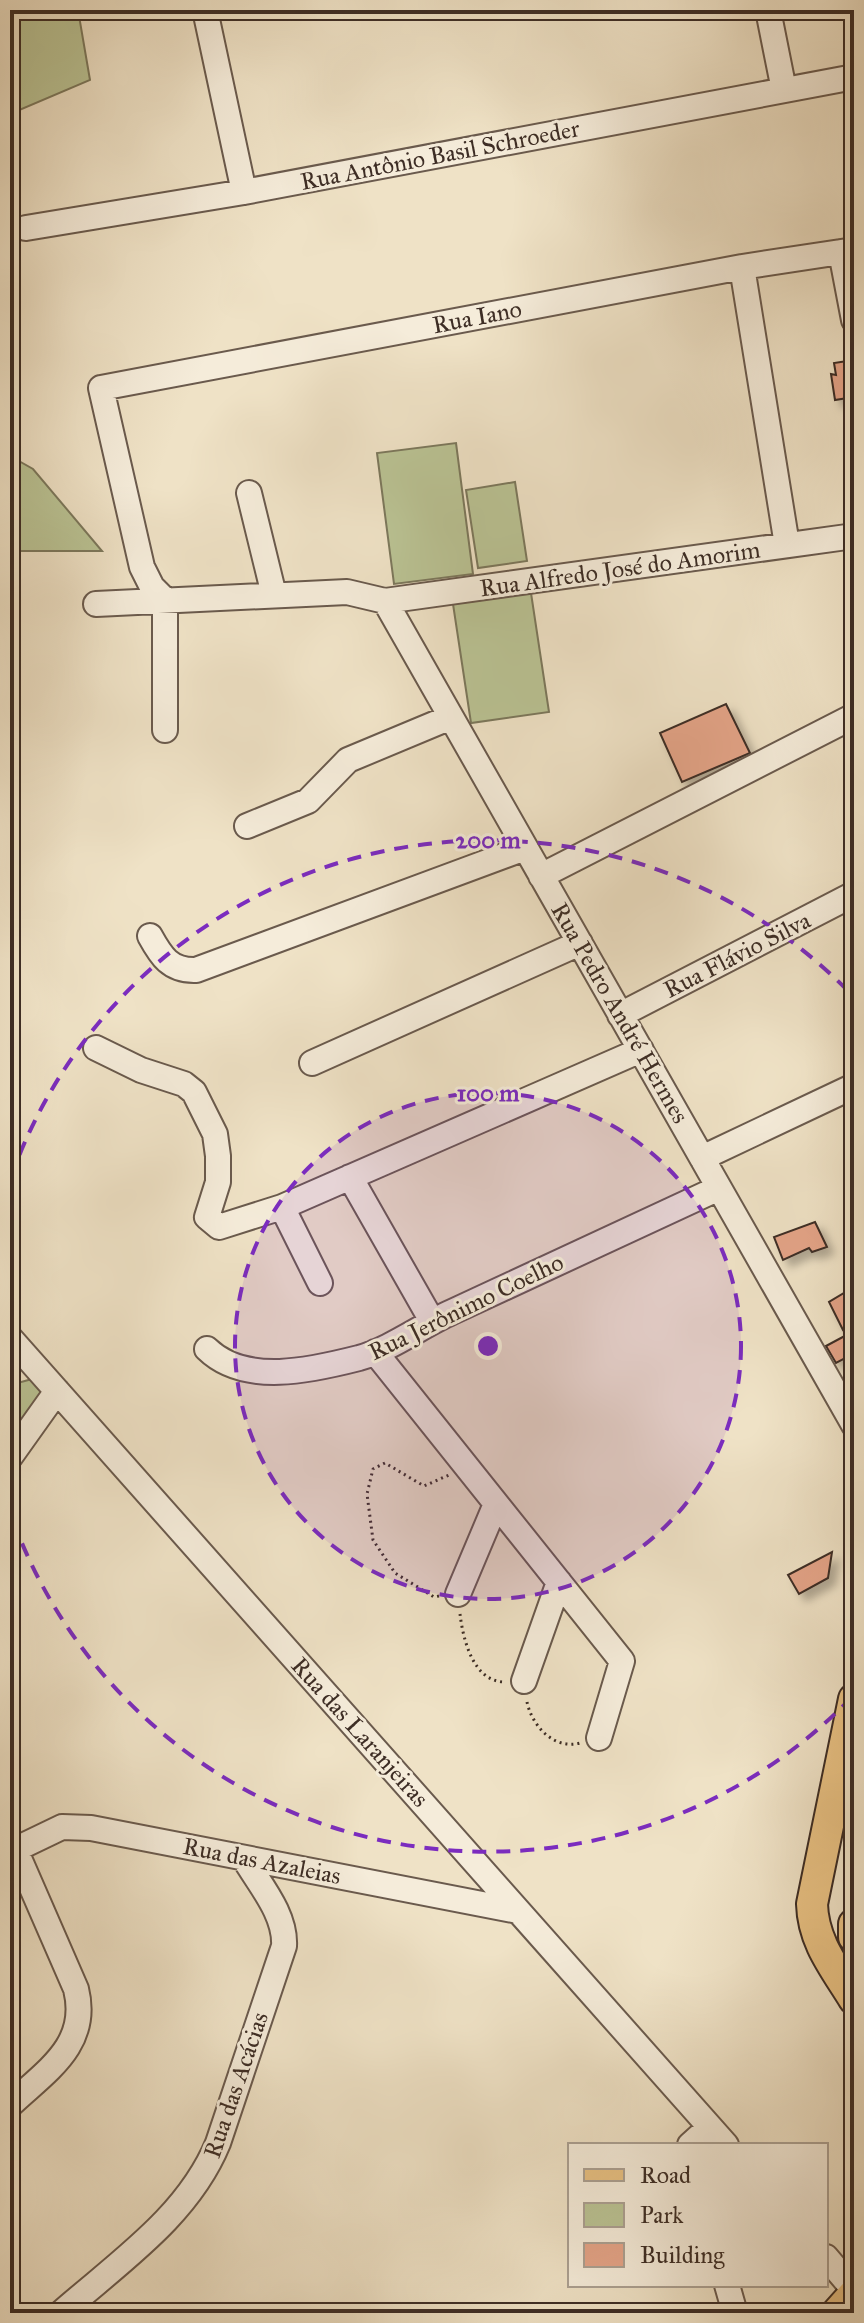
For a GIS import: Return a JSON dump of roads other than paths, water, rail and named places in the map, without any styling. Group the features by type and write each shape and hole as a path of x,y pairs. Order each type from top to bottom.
{"main road":[{"path":"854,1699 812,1904 813,1924 819,1941 854,1999"},
{"path":"854,1924 854,1937"},
{"path":"837,2313 854,2292"}],"street":[{"path":"205,10 244,192"},
{"path":"768,10 784,90"},
{"name":"Rua Antônio Basil Schroeder","path":"26,228 244,192 854,77"},
{"path":"847,251 854,320"},
{"name":"Rua Iano","path":"165,600 152,587 142,567 101,388 742,267 847,251"},
{"path":"742,267 787,545"},
{"path":"249,493 274,595"},
{"name":"Rua Alfredo José do Amorim","path":"385,601 854,536"},
{"path":"96,604 347,592 385,601"},
{"path":"165,600 165,730"},
{"name":"Rua Pedro André Hermes","path":"385,601 854,1425"},
{"path":"541,876 854,716"},
{"path":"247,826 308,801 348,760 451,717"},
{"path":"150,936 161,956 170,964 185,970 196,970 525,848"},
{"name":"Rua Flávio Silva","path":"620,1015 854,894"},
{"path":"312,1063 580,943"},
{"path":"96,1048 141,1070 184,1084 194,1092 215,1134 218,1182 207,1217 219,1227 282,1207 641,1050"},
{"path":"702,1158 854,1086"},
{"path":"350,1177 432,1321"},
{"name":"Rua Jerônimo Coelho","path":"207,1349 229,1366 256,1373 288,1371 375,1352 432,1321 719,1188"},
{"path":"282,1207 320,1283"},
{"name":"Rua das Laranjeiras","path":"10,1338 718,2136 696,2143"},
{"path":"375,1352 622,1661 599,1738"},
{"path":"10,1457 57,1391"},
{"path":"458,1594 496,1504"},
{"path":"524,1681 559,1582"},
{"name":"Rua das Azaleias","path":"12,1850 62,1827 91,1828 518,1911"},
{"path":"10,2105 59,2060 73,2042 80,2024 81,2007 76,1989 12,1850"},
{"name":"Rua das Acácias","path":"61,2313 179,2207 207,2169 218,2143 284,1946 282,1921 244,1858"},
{"path":"828,2260 854,2292"},
{"path":"728,2287 735,2313"}]}
